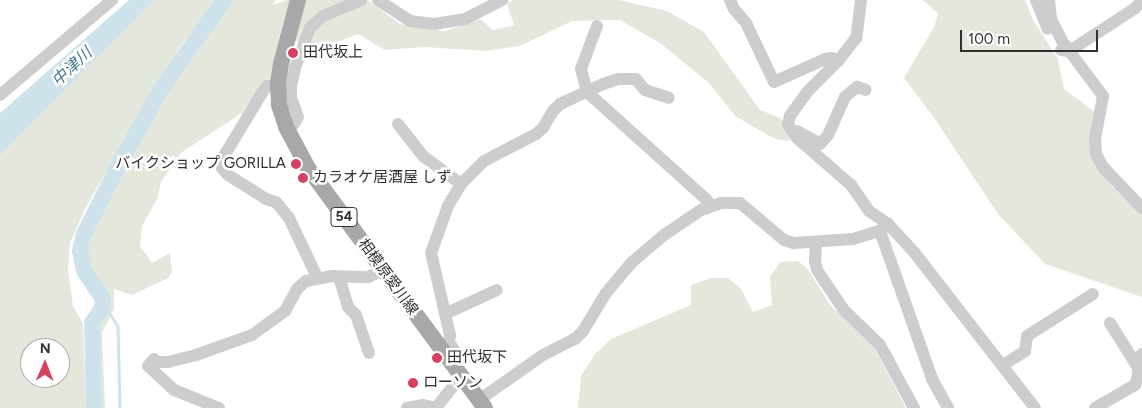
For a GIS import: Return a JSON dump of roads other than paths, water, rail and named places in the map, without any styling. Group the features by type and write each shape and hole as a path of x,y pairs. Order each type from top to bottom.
{"main road":[{"name":"相模原愛川線","path":"298,0 281,64 278,84 279,105 286,127 308,168 482,404"}],"street":[{"path":"0,95 112,0"},
{"path":"286,127 293,125 298,118 291,98 291,86 297,62 310,28 323,16 361,0"},
{"path":"378,0 410,21 434,24 466,19 502,0"},
{"path":"730,0 734,9 746,23 774,82 825,59 832,58 838,61"},
{"path":"861,0 856,38 838,61 808,91 791,113 788,125 791,130 851,185 869,211 884,228 932,272 1036,408"},
{"path":"1036,0 1059,49 1068,51 1134,9 1142,1"},
{"path":"1049,0 1051,19 1068,51 1103,96 1095,139 1096,154 1103,167 1142,208"},
{"path":"598,26 581,69 587,92 707,200 708,208"},
{"path":"448,358 454,350 449,342 450,335 431,253 448,206 461,184 484,161 536,134 543,128 553,111 560,104 618,79 636,78 645,90 668,98"},
{"path":"278,84 267,86 262,93 224,156 222,168 226,173 266,200 276,202 290,218 317,278"},
{"path":"791,130 820,144 828,135 845,97 858,87 866,90"},
{"path":"398,124 423,156 461,184"},
{"path":"482,404 543,355 575,339 583,331 606,293 631,263 687,218 708,208 727,202 740,204 784,240 794,243 853,239 884,228"},
{"path":"884,228 932,379 944,394 948,408"},
{"path":"816,243 815,261 817,270 844,310 880,344 914,408"},
{"path":"220,408 174,390 148,366 154,359 158,362 168,362 196,355 252,335 286,311 304,282 317,278 368,277 383,270"},
{"path":"339,277 348,307 356,315 369,353"},
{"path":"445,314 484,300 497,290"},
{"path":"1003,364 1025,350 1027,336 1036,326 1066,306 1093,294"},
{"path":"1095,408 1135,385 1138,376 1139,360 1110,324"},
{"path":"407,408 423,405 436,408 460,376"}],"water":[{"name":"中津川","path":"129,0 154,0 0,155 0,113"}],"waterway":[{"path":"94,408 92,323 102,308 103,299 84,271 80,251 84,234 120,162 161,89 224,0"},
{"path":"103,303 118,326 120,408"}],"place":[{"name":"田代坂上","path":"293,53"},
{"name":"バイクショップ GORILLA","path":"296,164"},
{"name":"カラオケ居酒屋 しず","path":"303,178"},
{"name":"田代坂下","path":"437,358"},
{"name":"ローソン","path":"413,383"}]}
